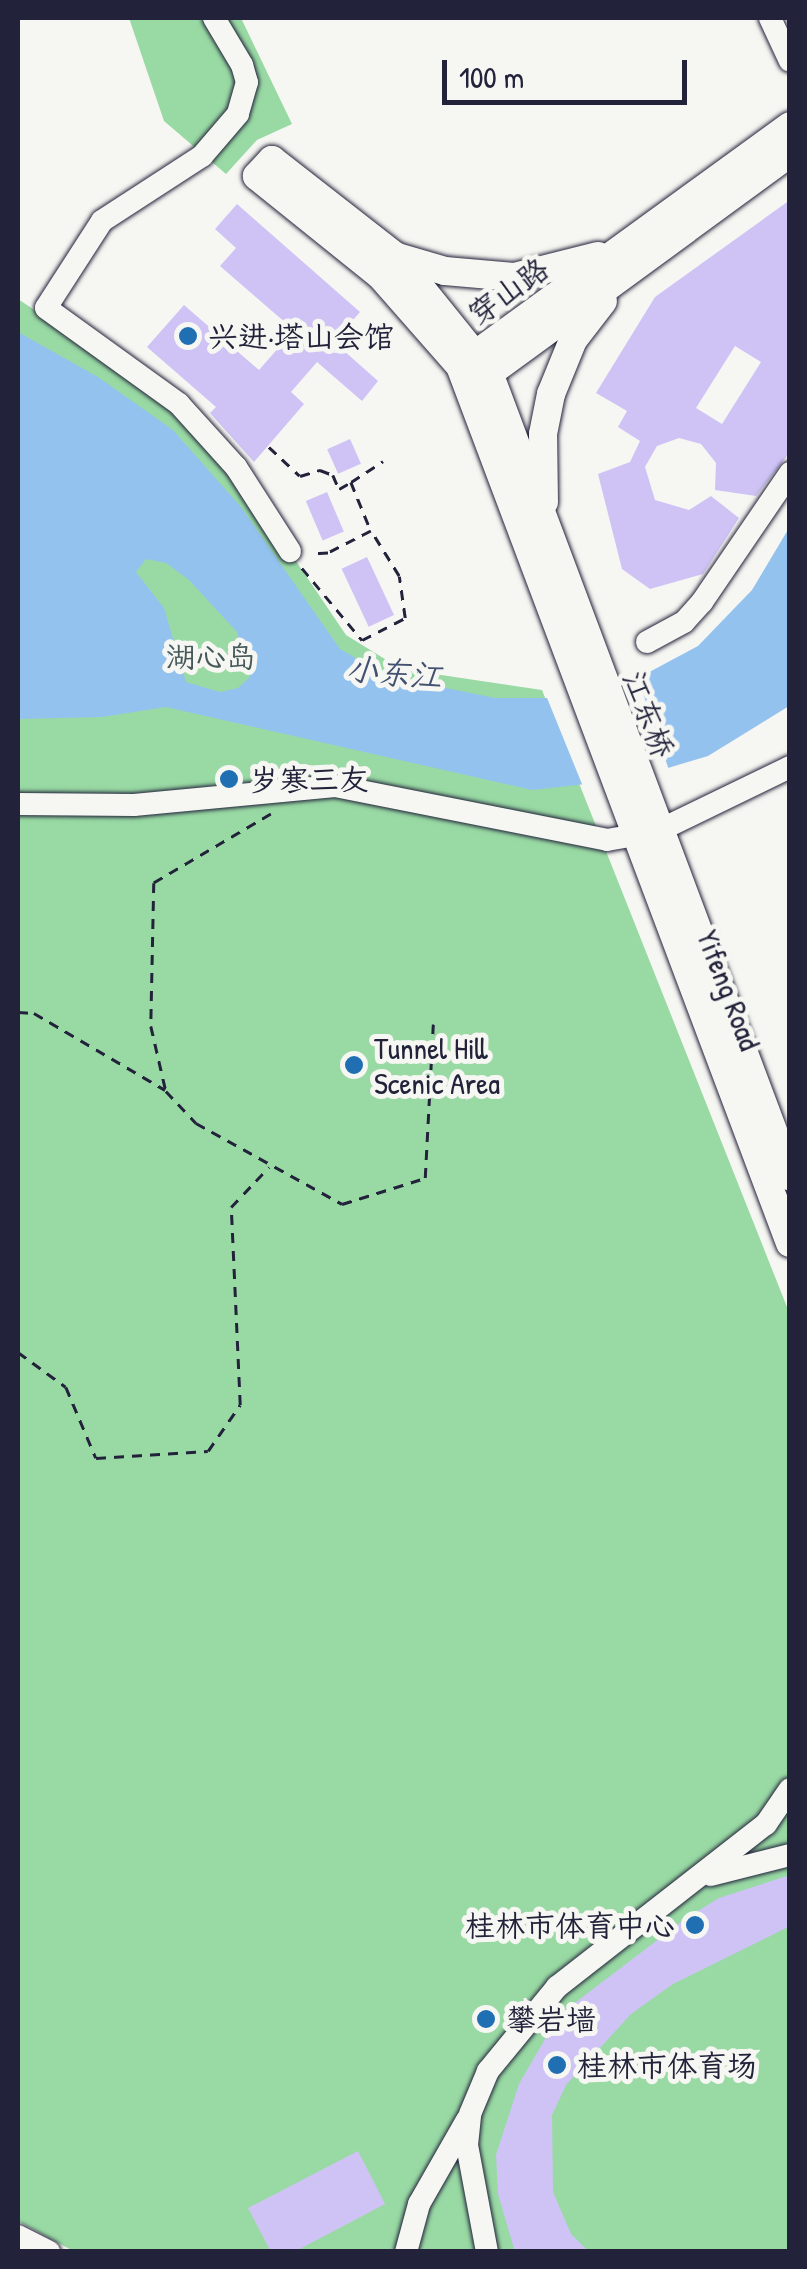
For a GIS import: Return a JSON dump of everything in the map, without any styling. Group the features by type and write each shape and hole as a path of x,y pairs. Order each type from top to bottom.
{"main road":[{"name":"穿山路","path":"577,645 545,532 474,370 627,258 790,126"},
{"name":"穿山路","path":"627,258 790,153"},
{"path":"474,370 380,275 257,176 272,160 395,256 474,370 577,645"},
{"path":"395,256 445,272 514,276 627,258"},
{"path":"545,532 542,451 551,394 573,340 627,258"},
{"name":"江东桥","path":"577,645 644,823"},
{"path":"644,823 790,1176"},
{"name":"Yifeng Road","path":"644,823 790,1243"}],"street":[{"path":"214,18 242,65 246,82 238,114 202,156 102,221 46,308 179,404 236,467 290,551"},
{"path":"770,18 790,61"},
{"path":"647,642 684,622 702,602 790,473"},
{"path":"18,804 134,806 335,786 601,840 790,767"},
{"path":"405,2251 419,2204 470,2114 488,2071 525,2018 596,1955 766,1824 790,1789"},
{"path":"702,1877 790,1855"},
{"path":"470,2114 469,2182 487,2252"},
{"path":"18,2236 49,2252"}],"path":[{"path":"269,448 300,476 320,470 333,475 339,489 383,460"},
{"path":"290,551 362,640 405,618 399,576 371,531 351,482"},
{"path":"290,551 328,554 371,531"},
{"path":"166,1091 151,1026 154,882 278,808"},
{"path":"18,1012 34,1013 166,1091 196,1122 269,1167 342,1204 424,1178 433,1024"},
{"path":"18,1352 66,1387 96,1458 208,1451 240,1405 231,1207 269,1167"}],"green space":[{"path":"129,18 241,18 292,124 257,140 226,174 164,121"},
{"name":"Tunnel Hill Scenic Area","path":"18,299 152,389 254,499 346,635 401,669 542,690 789,1312 789,2251 75,2252 18,2221"}],"water":[{"path":"18,332 98,377 173,430 241,507 340,649 387,676 495,698 571,698 640,677 698,646 752,590 789,528 789,706 708,756 631,779 532,790 166,707 102,717 18,719","holes":["146,559 166,563 189,580 237,632 250,677 238,688 220,692 186,682 164,608 136,572"]}],"pier":[{"path":"636,673 670,773 584,789 545,693 570,693"}],"building":[{"path":"790,200 790,452 756,496 715,490 716,463 701,444 679,438 657,446 645,467 655,500 689,510 711,496 739,518 703,574 650,589 622,569 598,474 630,462 640,441 618,427 627,411 596,393 655,297","holes":["735,346 761,362 722,424 696,408"]},
{"name":"兴进·塔山会馆","path":"237,204 360,312 334,342 378,381 362,401 317,362 291,392 304,404 254,462 210,413 216,407 147,347 184,305 259,370 294,330 220,266 236,248 215,229"},
{"path":"350,439 361,464 338,474 327,449"},
{"path":"327,492 344,532 323,541 306,501"},
{"path":"367,557 394,615 369,627 342,569"},
{"name":"桂林市体育场","path":"790,1875 790,1926 673,1984 631,2014 566,2085 552,2115 553,2192 571,2234 589,2252 515,2252 498,2194 496,2155 519,2084 559,2015 685,1919 719,1898"},
{"path":"358,2151 385,2204 294,2252 271,2252 248,2208"}],"place":[{"name":"兴进·塔山会馆","path":"188,336"},
{"name":"岁寒三友","path":"229,779"},
{"name":"Tunnel Hill Scenic Area","path":"354,1065"},
{"name":"桂林市体育中心","path":"695,1925"},
{"name":"攀岩墙","path":"486,2019"},
{"name":"桂林市体育场","path":"557,2065"}],"park label":[{"name":"湖心岛","path":"211,656"}],"water label":[{"name":"小东江","path":"394,673"}]}
